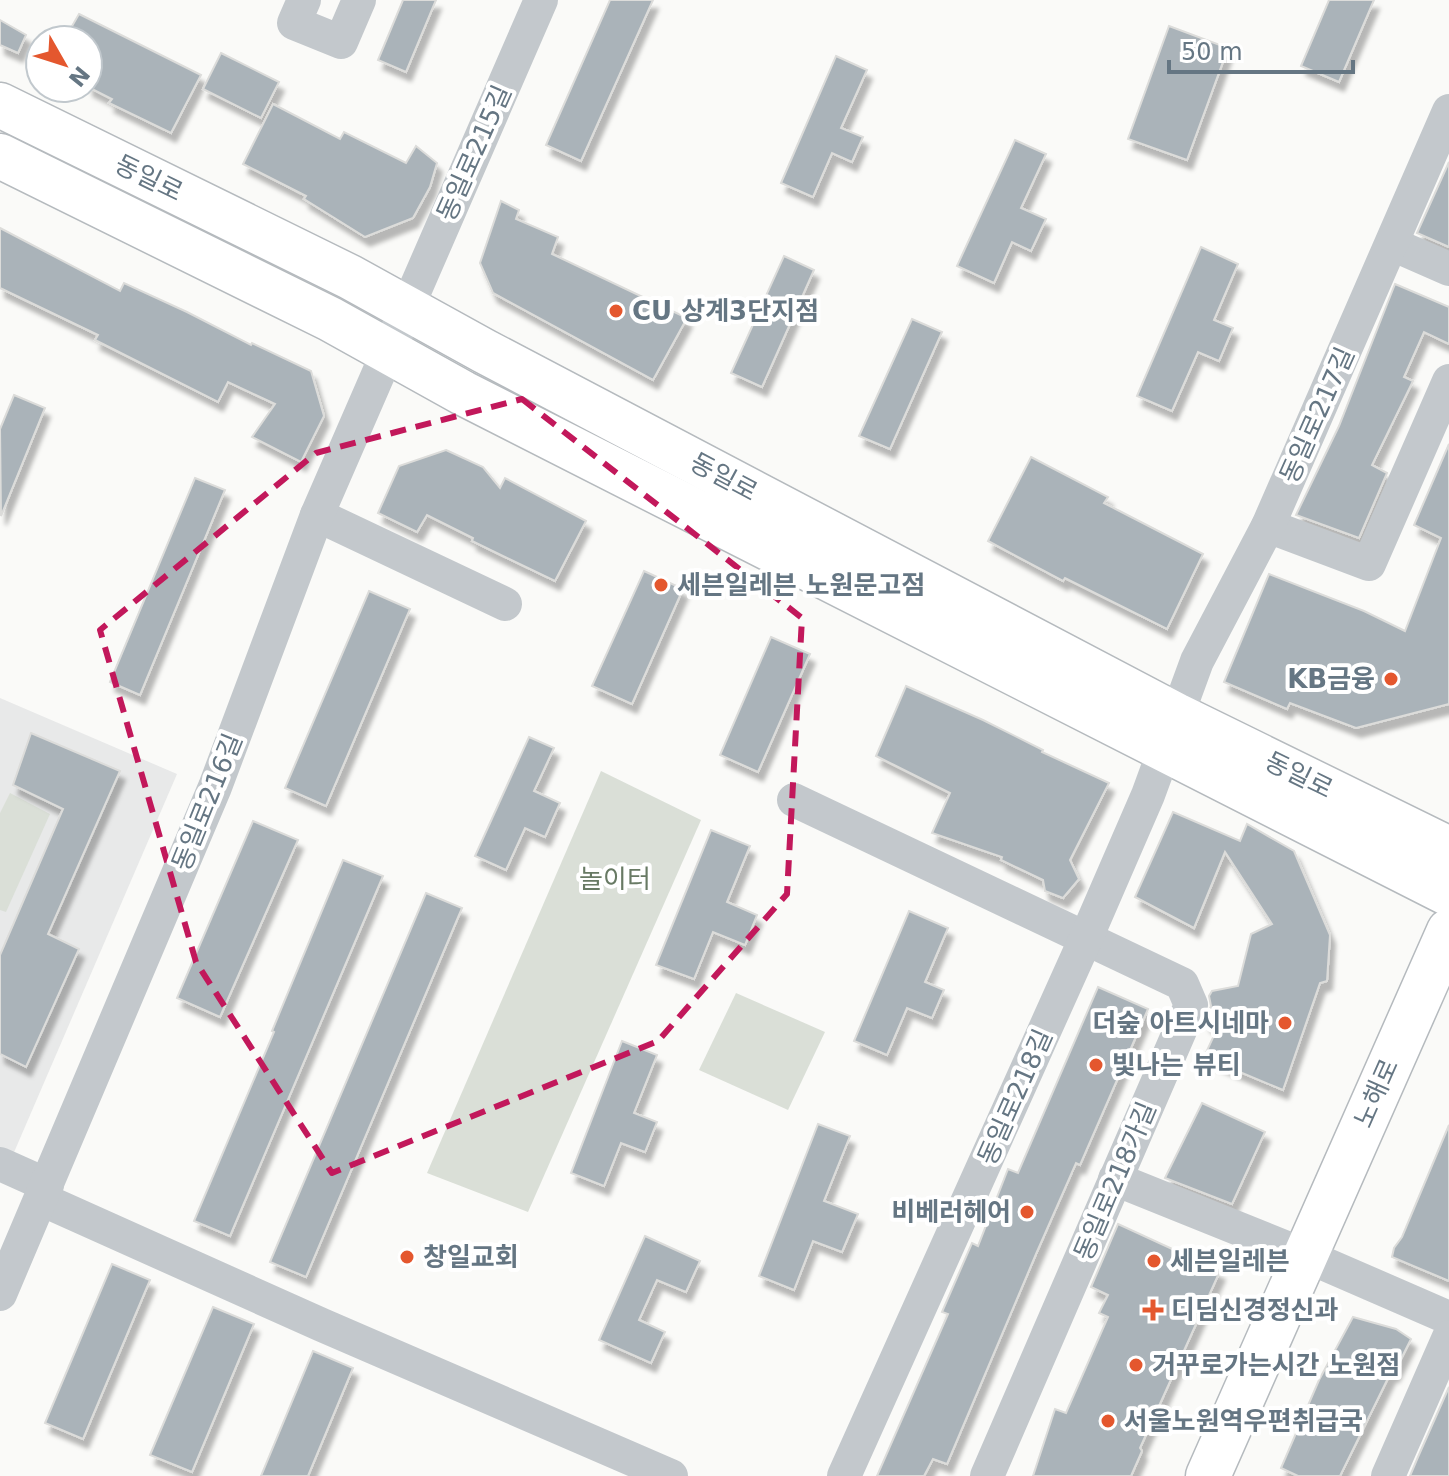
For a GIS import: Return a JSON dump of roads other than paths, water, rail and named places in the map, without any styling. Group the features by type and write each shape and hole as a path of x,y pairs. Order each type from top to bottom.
{"main road":[{"name":"동일로","path":"0,105 407,307 1170,732 1449,894"},
{"name":"동일로","path":"0,156 315,311 477,400 1170,732 1449,849"},
{"name":"노해로","path":"1208,1476 1449,931"}],"street":[{"path":"304,0 294,23 341,42 359,0"},
{"name":"동일로215길","path":"407,307 541,0"},
{"name":"동일로217길","path":"1170,732 1197,661 1268,526 1449,111"},
{"path":"1392,244 1449,269"},
{"name":"동일로216길","path":"0,1294 215,787 317,515 407,307"},
{"path":"1268,526 1369,564 1445,400"},
{"path":"317,515 505,604"},
{"name":"동일로218길","path":"844,1476 1086,938 1148,795 1170,732"},
{"name":"동일로218가길","path":"794,800 1182,984 1191,1005 987,1476"},
{"path":"0,1164 44,1192 395,1357 671,1476"},
{"path":"1115,1179 1304,1255 1449,1318"},
{"path":"1388,1476 1449,1337"}],"place":[{"name":"CU 상계3단지점","path":"616,311"},
{"name":"세븐일레븐 노원문고점","path":"661,585"},
{"name":"KB금융","path":"1391,679"},
{"name":"더숲 아트시네마","path":"1285,1023"},
{"name":"빛나는 뷰티","path":"1096,1065"},
{"name":"비베러헤어","path":"1027,1212"},
{"name":"창일교회","path":"407,1257"},
{"name":"세븐일레븐","path":"1154,1261"},
{"name":"디딤신경정신과","path":"1153,1310"},
{"name":"거꾸로가는시간 노원점","path":"1136,1365"},
{"name":"서울노원역우편취급국","path":"1108,1421"}],"park label":[{"name":"놀이터","path":"615,879"}]}
